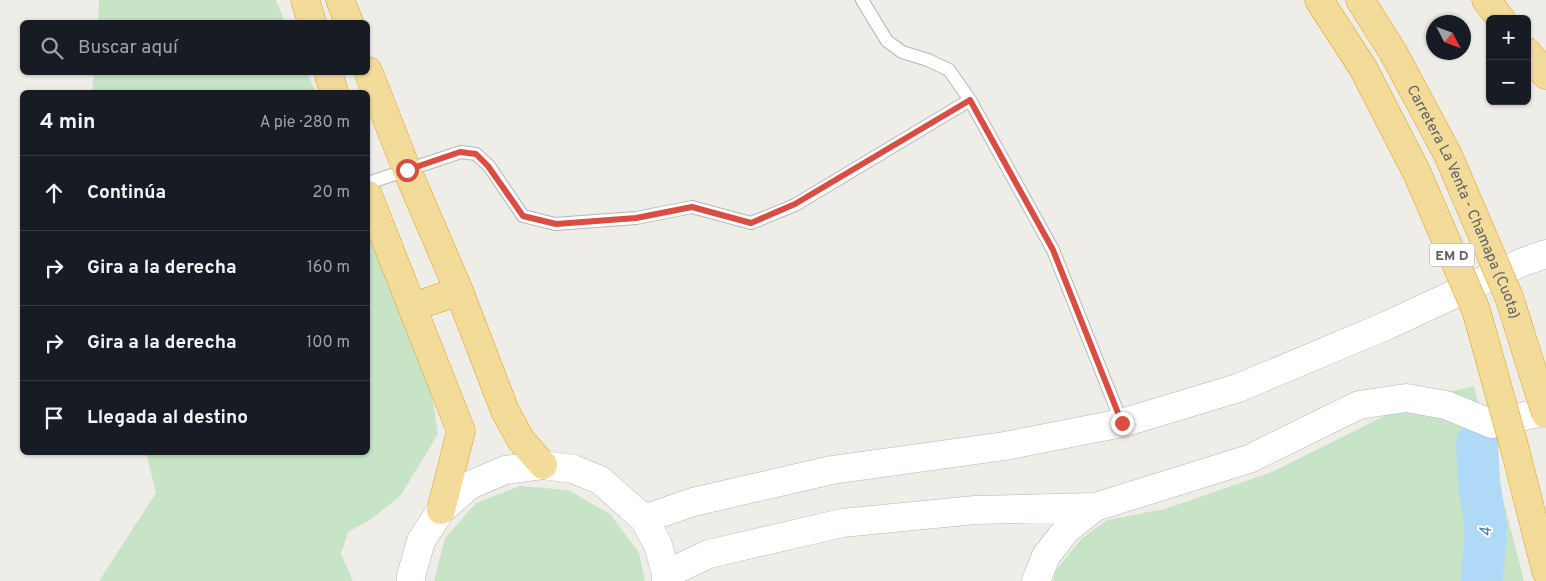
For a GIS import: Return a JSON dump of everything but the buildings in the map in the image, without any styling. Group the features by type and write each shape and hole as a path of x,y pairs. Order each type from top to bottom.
{"highway":[{"path":"304,0 311,20"},
{"path":"340,0 348,20"},
{"name":"Carretera La Venta - Chamapa (Cuota)","path":"1319,0 1362,68 1417,172 1476,310 1516,453 1546,571"},
{"name":"Carretera La Venta - Chamapa (Cuota)","path":"1360,0 1393,52 1448,155 1509,297 1546,413"},
{"path":"1486,0 1498,15"},
{"path":"1531,57 1546,75"},
{"path":"329,75 333,90"},
{"path":"370,75 407,170 459,291 505,411 522,440 543,465"},
{"path":"370,200 461,431 441,510"},
{"path":"412,307 459,291"}],"main road":[{"path":"644,519 693,502 832,470 1004,446 1122,423 1238,388 1388,324 1523,262 1546,254"},
{"path":"411,581 421,541 441,510 470,485 505,470 543,465 573,469 600,480 644,519 658,545 666,577 709,554 842,523 975,510 1096,507 1249,459 1359,405 1406,398 1446,405 1492,424 1546,413"},
{"path":"1036,581 1046,556 1067,529 1096,507"}],"lane":[{"path":"862,0 887,40 902,52 928,60 949,70 970,100 1053,250 1122,423"},
{"path":"370,182 460,152 476,154 488,166 523,216 556,224 636,218 692,207 751,223 795,204 970,100"}],"green space":[{"path":"99,0 276,0 284,20 98,20"},
{"path":"94,75 308,75 315,90 92,90"},
{"path":"370,220 426,357 438,434 401,495 370,520 348,532 341,554 353,581 99,581 156,493 146,455 370,455"},
{"path":"1474,386 1524,581 1053,581 1056,570 1081,539 1107,520 1165,509 1272,472 1420,398"},
{"path":"520,486 568,490 610,514 639,553 645,581 434,581 445,538 476,503"}],"waterway":[{"name":"4","path":"1477,443 1479,482 1486,527 1482,581"}],"route":[{"path":"407,170 460,152 476,154 488,166 523,216 556,224 636,218 692,207 751,223 795,204 970,100 1053,250 1122,423"}]}
